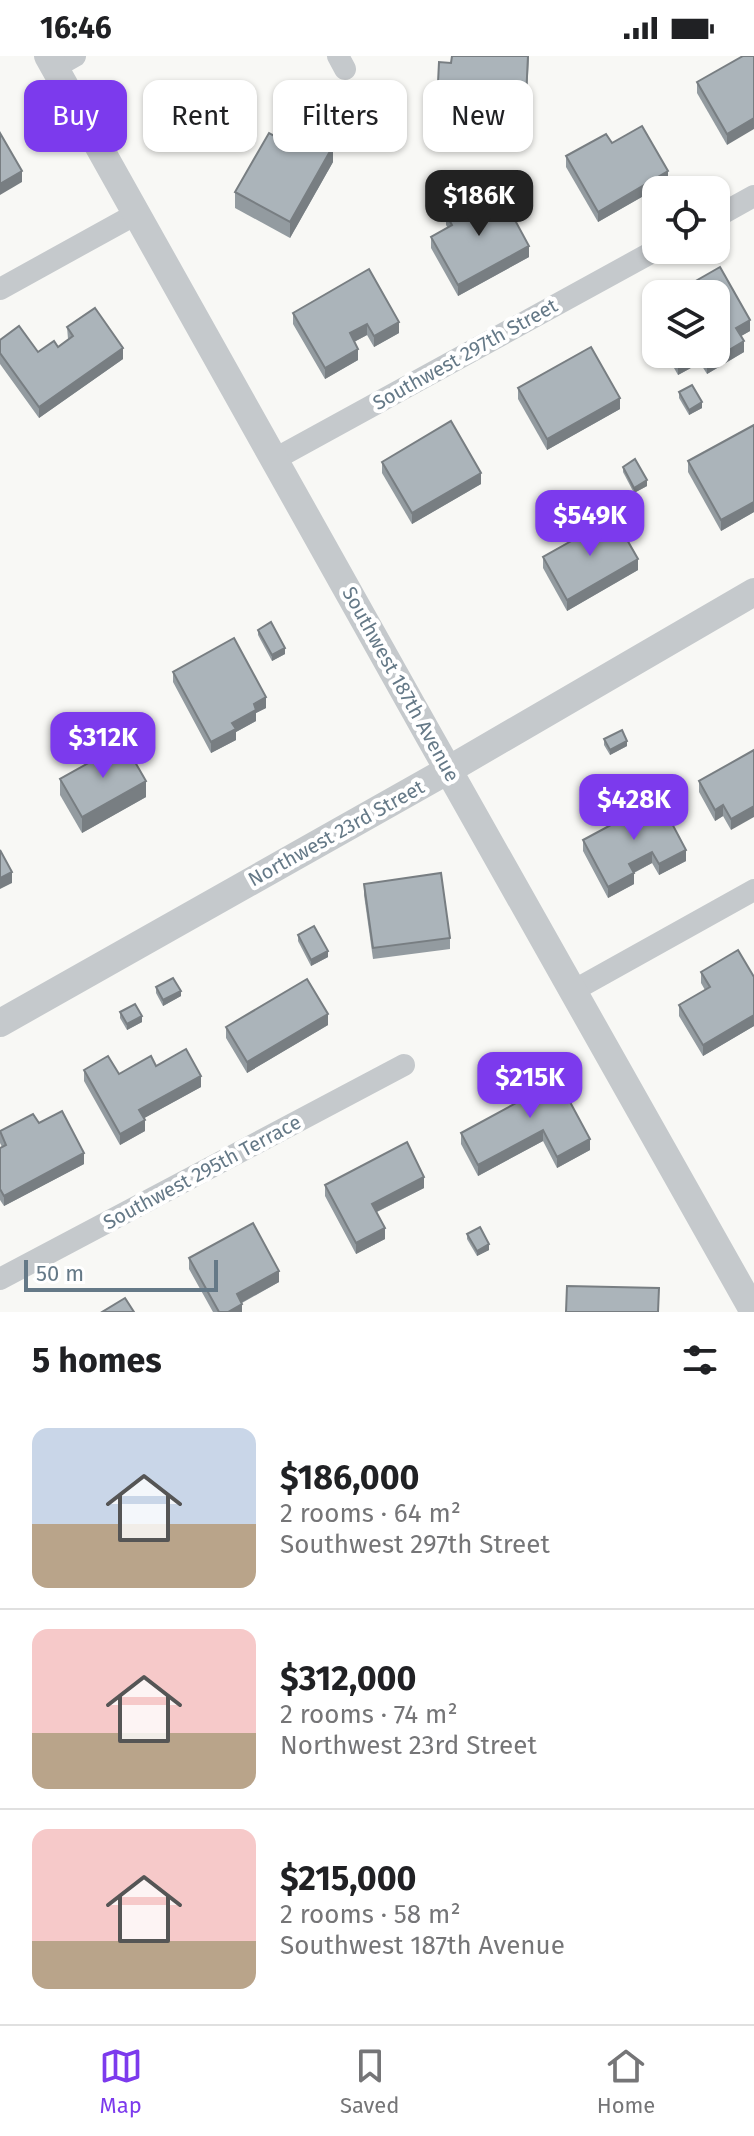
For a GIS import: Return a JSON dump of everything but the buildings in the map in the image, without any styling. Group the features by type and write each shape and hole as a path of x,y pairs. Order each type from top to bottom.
{"street":[{"name":"Southwest 187th Avenue","path":"59,60 136,214 450,769 571,992 754,1312"},
{"path":"730,209 754,196"},
{"path":"0,289 136,214"},
{"name":"Southwest 297th Street","path":"275,459 642,258"},
{"name":"Northwest 23rd Street","path":"0,1023 450,769 754,592"},
{"path":"571,992 754,890"},
{"name":"Southwest 295th Terrace","path":"0,1279 404,1065"}]}
